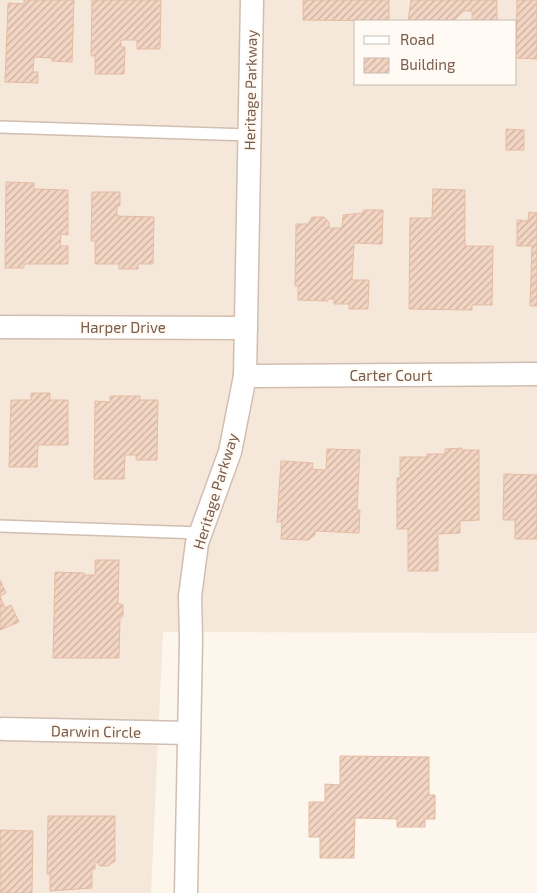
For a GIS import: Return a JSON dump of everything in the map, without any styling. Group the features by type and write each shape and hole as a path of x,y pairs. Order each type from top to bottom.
{"street":[{"name":"Heritage Parkway","path":"186,893 191,640 190,596 197,543 230,452 245,376 252,0"},
{"name":"Harper Drive","path":"0,326 246,328"},
{"name":"Carter Court","path":"245,376 537,374"},
{"name":"Darwin Circle","path":"3,729 188,733"}],"lane":[{"path":"0,127 249,135"},
{"path":"0,526 200,533"}],"shaded area":[{"path":"0,0 537,0 537,633 163,632 151,893 0,893"}],"building":[{"path":"24,0 74,0 72,62 52,61 52,58 34,57 33,72 38,72 38,83 5,82 8,3 24,4"},
{"path":"92,0 161,0 160,49 137,49 137,40 121,40 121,47 125,47 124,74 95,74 95,56 91,56"},
{"path":"303,0 389,0 389,20 303,20"},
{"path":"411,0 497,0 497,20 472,20 472,11 464,11 454,20 408,20"},
{"path":"517,0 537,0 537,59 517,58"},
{"path":"506,129 524,130 524,150 506,150"},
{"path":"6,182 34,183 34,189 68,190 68,235 61,234 60,246 68,246 68,264 24,264 24,268 5,268"},
{"path":"433,189 465,190 465,246 493,246 492,305 472,305 472,310 409,309 410,218 432,218"},
{"path":"92,192 120,192 120,206 117,206 117,216 154,217 153,264 138,264 138,269 119,269 119,264 95,264 95,241 91,241"},
{"path":"363,210 383,210 382,244 354,243 352,280 369,280 368,309 349,309 349,304 334,304 334,299 328,299 328,301 298,300 298,286 295,286 296,224 308,224 312,217 324,217 329,222 329,228 342,228 343,215 363,213"},
{"path":"529,212 537,213 537,306 530,306 532,246 517,246 517,220 528,221"},
{"path":"31,393 50,393 50,400 68,400 68,445 38,445 37,467 9,467 11,400 31,400"},
{"path":"110,396 140,396 140,400 158,400 157,460 136,460 136,455 125,455 124,479 94,479 95,401 110,402"},
{"path":"462,448 462,450 479,450 479,520 460,521 460,533 438,534 438,571 408,571 408,529 397,529 397,478 400,478 400,457 427,457 427,454 445,454 445,449"},
{"path":"327,449 360,450 357,510 360,510 359,533 315,531 315,535 308,540 281,539 282,522 277,522 281,461 313,463 312,469 326,470"},
{"path":"504,474 537,475 537,539 515,539 515,520 503,520"},
{"path":"95,560 119,560 118,603 123,605 123,616 120,618 119,658 53,658 55,572 95,575"},
{"path":"0,580 6,593 0,596"},
{"path":"0,596 5,608 11,605 19,622 0,630"},
{"path":"340,756 429,757 429,795 435,795 435,819 425,819 425,827 397,827 397,819 355,818 354,858 320,858 320,837 309,837 309,802 325,802 325,784 340,785"},
{"path":"48,816 115,816 115,861 108,866 100,866 95,861 95,869 92,869 92,888 50,891 50,874 47,874"},
{"path":"0,830 33,831 32,893 0,893"}]}
